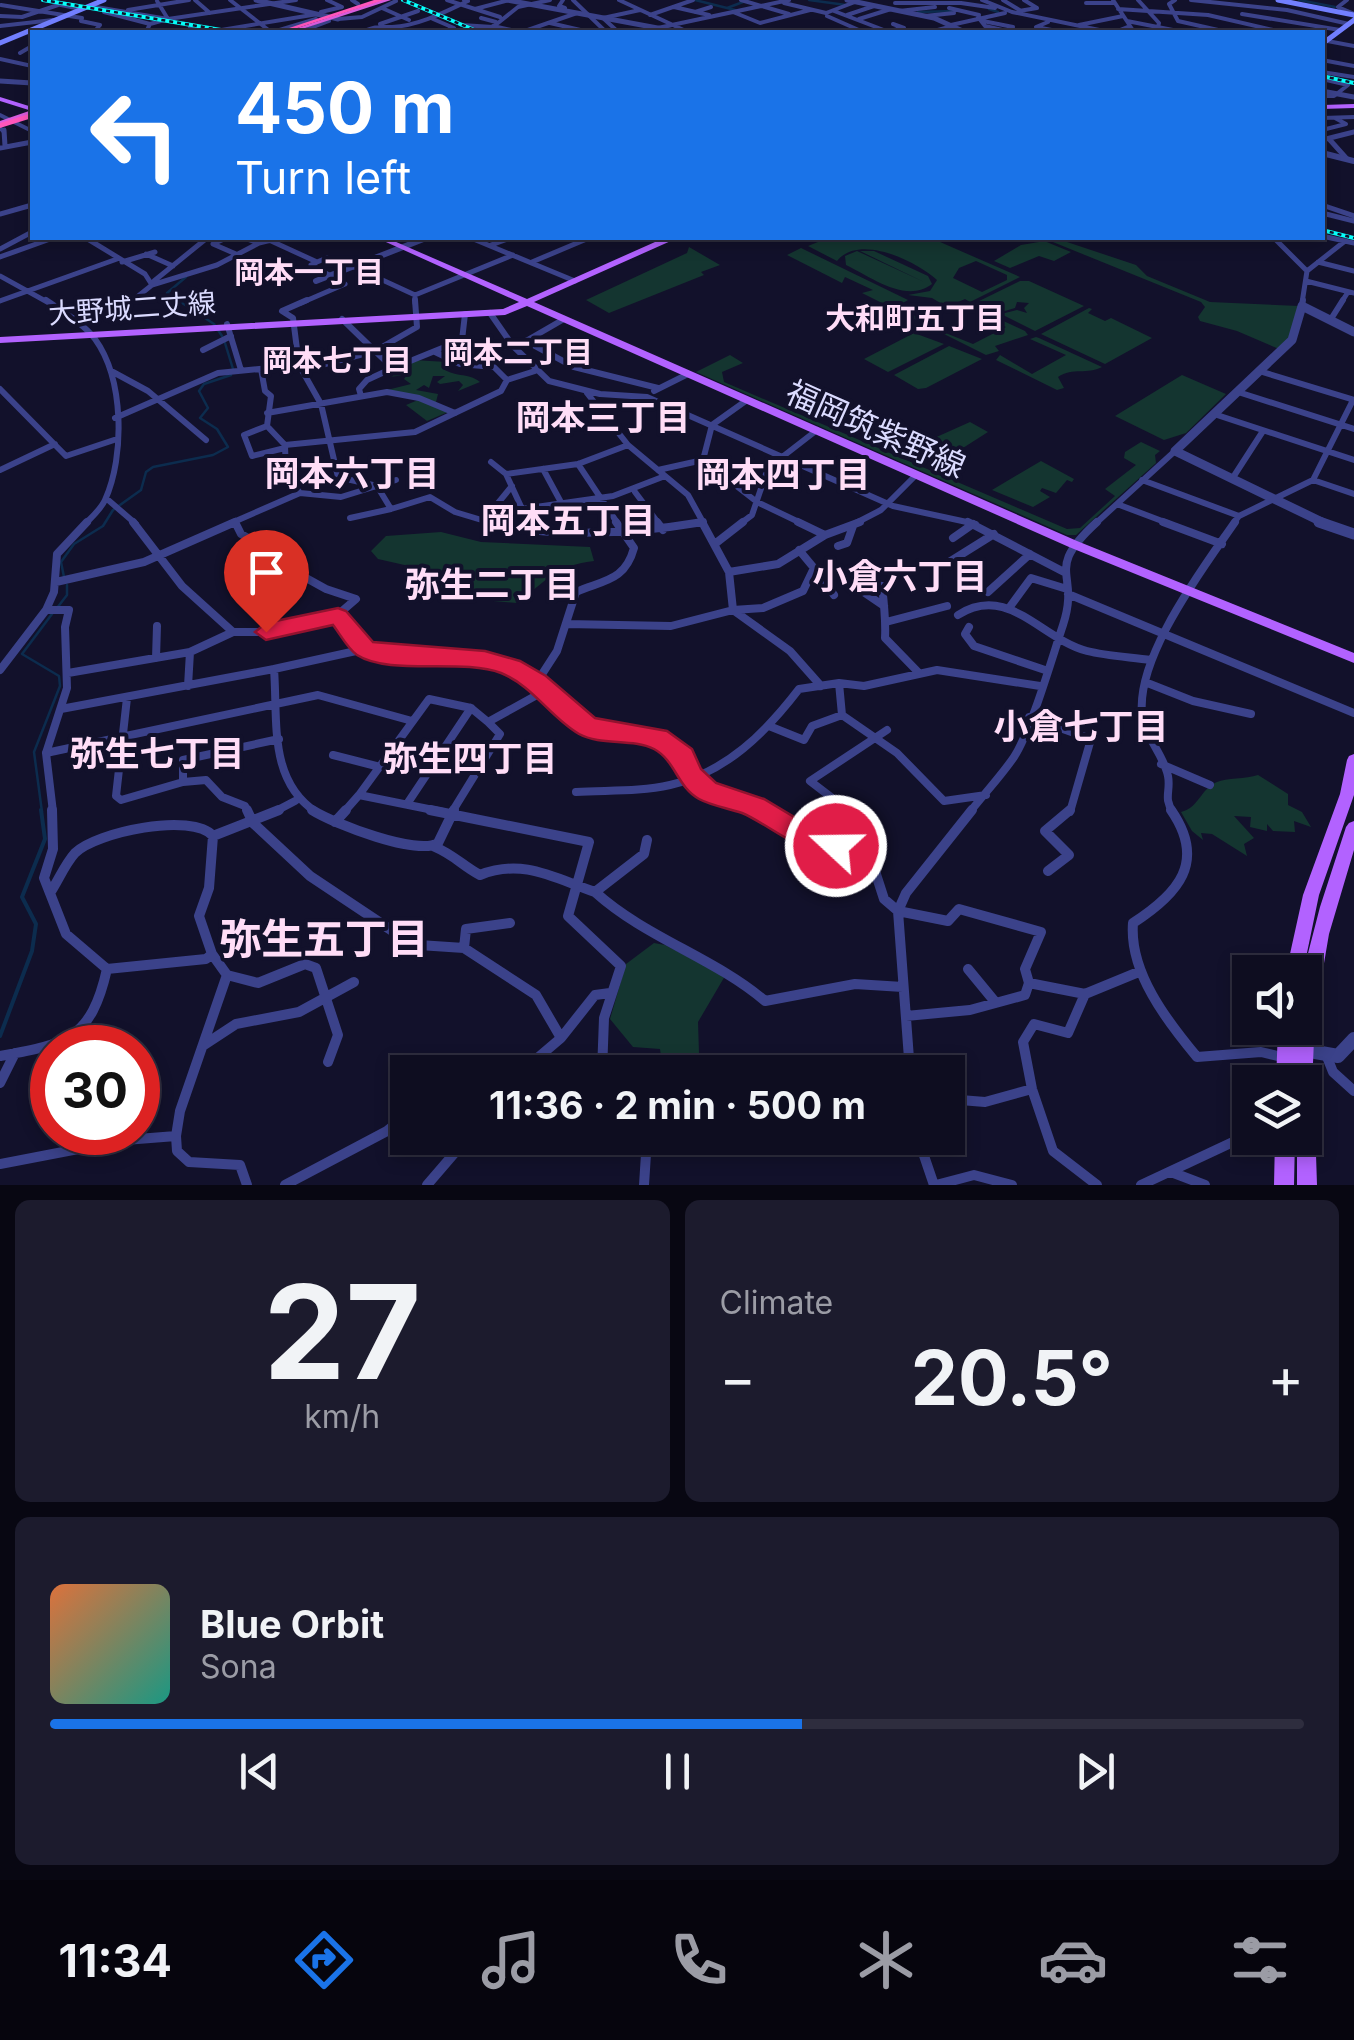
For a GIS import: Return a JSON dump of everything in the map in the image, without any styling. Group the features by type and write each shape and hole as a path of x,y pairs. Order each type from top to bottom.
{"highway":[{"path":"330,16 384,1"},
{"path":"289,30 384,1"},
{"path":"289,30 384,1"},
{"path":"3,123 30,113"},
{"path":"3,123 30,113"}],"main road":[{"path":"1278,0 1352,20"},
{"path":"0,43 92,4"},
{"path":"1325,41 1352,20"},
{"path":"0,97 30,111"},
{"path":"1325,107 1354,106"},
{"name":"福岡筑紫野線","path":"385,240 1073,544 1354,658"},
{"name":"大野城二丈線","path":"2,341 227,324 515,310 666,240"},
{"path":"1298,955 1311,895 1350,792 1354,760"},
{"path":"1314,955 1327,902 1354,827"},
{"path":"1284,1185 1285,1155"},
{"path":"1306,1155 1307,1185"}],"street":[{"path":"1,6 26,0"},
{"path":"119,11 188,0 210,14"},
{"path":"230,0 260,24 282,30"},
{"path":"256,0 330,16"},
{"path":"92,4 150,24 296,0"},
{"path":"327,0 338,4 384,1 394,11 389,16 414,22"},
{"path":"380,24 391,28 444,14 468,1 464,0"},
{"path":"476,14 508,0 668,30"},
{"path":"461,25 496,22 550,0"},
{"path":"561,10 566,8 559,6 564,0"},
{"path":"573,0 604,30"},
{"path":"619,0 684,30"},
{"path":"650,15 692,0"},
{"path":"741,0 792,14"},
{"path":"648,30 789,0"},
{"path":"982,0 998,8"},
{"path":"1003,0 1021,11"},
{"path":"1024,0 1045,10 1052,20"},
{"path":"1138,0 1159,23 1155,30"},
{"path":"1175,0 1169,4 1182,23 1217,30"},
{"path":"1191,0 1352,20"},
{"path":"1201,30 1242,14 1256,0"},
{"path":"1348,0 1338,7 1352,20"},
{"path":"444,1 516,30"},
{"path":"826,14 853,1 895,6 960,4 985,26 1012,30"},
{"path":"158,2 168,20"},
{"path":"288,30 358,2"},
{"path":"782,2 826,14 854,30"},
{"path":"1282,30 1290,2"},
{"path":"858,20 895,6 949,3 998,8 1101,30"},
{"path":"0,21 57,4 92,4 168,20"},
{"path":"221,30 330,16 342,8 338,4"},
{"path":"847,15 874,4"},
{"path":"1086,4 1120,11 1173,30"},
{"path":"1208,15 1216,4"},
{"path":"1,6 66,15 100,25 96,30"},
{"path":"895,6 909,13"},
{"path":"674,7 712,16"},
{"path":"695,12 711,7"},
{"path":"936,30 1037,8"},
{"path":"218,10 240,27"},
{"path":"603,18 640,10"},
{"path":"733,12 760,23 810,10"},
{"path":"367,30 418,11"},
{"path":"429,11 457,16 486,14 496,22"},
{"path":"834,11 881,30"},
{"path":"1078,26 1120,11"},
{"path":"1096,16 1120,11 1174,12 1208,15 1274,30"},
{"path":"882,12 924,16 961,30"},
{"path":"924,16 947,12 979,18"},
{"path":"527,30 577,13"},
{"path":"1242,14 1340,30"},
{"path":"1023,25 1033,29 1068,15"},
{"path":"301,17 307,22"},
{"path":"429,18 454,28 448,30"},
{"path":"603,18 616,30"},
{"path":"0,21 53,20"},
{"path":"282,20 286,30"},
{"path":"75,30 87,22"},
{"path":"550,23 577,30 593,23"},
{"path":"147,30 150,24"},
{"path":"870,26 892,24 904,28 896,30"},
{"path":"190,27 194,30"},
{"path":"356,27 360,30"},
{"path":"871,30 878,29"},
{"path":"1325,42 1354,46"},
{"path":"20,53 30,47"},
{"path":"0,59 30,62"},
{"path":"1325,61 1354,66"},
{"path":"1325,75 1354,77"},
{"path":"1325,76 1348,85 1338,94"},
{"path":"0,81 30,84"},
{"path":"1325,94 1354,97"},
{"path":"1325,118 1354,117"},
{"path":"1325,129 1346,124 1335,118"},
{"path":"30,130 3,123 3,147 30,142"},
{"path":"1325,140 1354,132"},
{"path":"1330,140 1350,160"},
{"path":"1325,154 1350,160"},
{"path":"1325,205 1354,219"},
{"path":"0,214 30,206"},
{"path":"1325,214 1354,219"},
{"path":"0,249 30,233"},
{"path":"1325,237 1354,243"},
{"path":"0,257 47,240"},
{"path":"89,240 145,274 151,284"},
{"path":"73,319 137,297 205,240"},
{"path":"222,240 214,244 236,254"},
{"path":"249,240 258,244"},
{"path":"151,284 216,265 269,240 318,262"},
{"path":"316,280 421,240"},
{"path":"476,240 575,281"},
{"path":"490,246 505,240"},
{"path":"532,262 584,240"},
{"path":"1276,240 1307,271"},
{"path":"909,1055 898,911 906,893 1016,754 1058,638 1067,591 1064,564 1073,544 1292,340 1303,305 1307,271 1345,241"},
{"path":"0,301 155,252"},
{"path":"146,254 173,266"},
{"path":"391,509 378,486 338,477 332,467 321,404 300,368 294,321 282,311 345,284 312,265 327,258 415,296 513,255"},
{"path":"1318,262 1354,271"},
{"path":"0,276 73,319 109,360 117,439 113,504 57,554 56,582 49,609 0,670"},
{"path":"1306,281 1351,293 1331,320"},
{"path":"114,418 218,373 300,368 374,351 417,327 415,296"},
{"path":"1303,305 1354,332"},
{"path":"490,313 535,371 549,381 583,391 646,397 908,512 974,523 1064,572"},
{"path":"462,340 465,314"},
{"path":"342,319 393,368"},
{"path":"361,396 360,389 367,380 462,340 484,347 514,346 564,319"},
{"path":"227,324 241,370"},
{"path":"203,350 231,336"},
{"path":"526,341 574,367 658,388"},
{"path":"435,352 460,364 494,367 508,380"},
{"path":"261,369 265,390 271,396 267,426 285,446 286,476 300,493"},
{"path":"267,426 244,435 252,456 285,446 414,432 501,392 508,380 535,371"},
{"path":"1259,371 1354,400 1313,480 1239,516 1187,592 1151,660 1143,722 1168,776 1166,802 1179,818 1190,848 1181,885 1161,907 1133,923 1129,934 1142,971 1180,1038 1197,1056 1262,1052 1285,1045"},
{"path":"113,372 120,372 206,440"},
{"path":"646,397 688,374"},
{"path":"0,389 66,456 117,439"},
{"path":"583,391 593,397 628,445 688,494 730,572 733,610 752,629 764,632 798,656 821,686"},
{"path":"1238,392 1354,428"},
{"path":"267,412 361,396 403,394 454,413"},
{"path":"703,460 712,425 746,400"},
{"path":"1214,414 1354,460"},
{"path":"716,543 745,523 768,468 816,430"},
{"path":"1232,479 1264,431"},
{"path":"0,470 56,444"},
{"path":"506,474 578,464 628,445"},
{"path":"1174,451 1354,534"},
{"path":"522,509 605,506 662,473 703,460"},
{"path":"703,460 757,502 825,535"},
{"path":"491,462 506,474 532,530"},
{"path":"537,682 557,651 576,592 621,578 630,568 634,548 578,464"},
{"path":"543,468 563,506"},
{"path":"730,572 766,568 825,535 853,526 887,503 916,474"},
{"path":"56,582 87,572 127,568 300,493 342,496 396,480"},
{"path":"1142,480 1239,516"},
{"path":"1313,480 1354,494"},
{"path":"484,520 512,486"},
{"path":"635,492 664,530"},
{"path":"350,518 430,497 447,511 532,530 625,534 703,522"},
{"path":"113,504 139,528 145,543 158,554 174,580 206,613 233,632"},
{"path":"1117,504 1222,544"},
{"path":"68,674 190,652 233,632 266,632 338,616 356,598 288,568 272,551 241,534 235,522"},
{"path":"953,538 974,523"},
{"path":"838,546 847,543 853,526"},
{"path":"946,564 994,534"},
{"path":"799,550 834,595"},
{"path":"988,592 1030,554"},
{"path":"566,624 660,630 688,626 733,610 764,608 803,592 814,568"},
{"path":"1009,608 1031,578 1354,713"},
{"path":"958,615 972,606 988,603 1009,608 1034,621 1045,634 1086,650 1151,660"},
{"path":"884,606 886,638 918,672"},
{"path":"886,622 947,606"},
{"path":"49,609 66,608 68,674 46,753 54,824 53,849 44,878 66,934 107,969 206,959 212,954"},
{"path":"338,616 365,649"},
{"path":"156,626 156,658"},
{"path":"969,627 965,634 974,646 1045,670"},
{"path":"61,708 365,649 485,659 512,668 537,682 588,727 658,738 683,756 691,775 716,795 754,806 797,832 872,865 884,899 898,911 948,920 959,909 1041,932 1026,969 1029,983 1024,995 970,1010 906,1016"},
{"path":"188,686 190,652"},
{"path":"274,669 282,773 296,801 335,822 403,843 435,847 458,856 468,869 480,875 499,865 516,864 595,892 614,912 742,979 764,1002 855,984 904,987"},
{"path":"576,792 671,785 734,758 768,726 798,689 839,683 864,686 937,670 1040,686"},
{"path":"839,683 842,714 897,753 944,801 986,795"},
{"path":"1150,684 1193,700 1251,714"},
{"path":"488,722 546,690"},
{"path":"46,753 318,695 412,721"},
{"path":"127,698 116,796 121,800 182,782 206,780 222,796 245,806 253,824 310,876 394,932 419,944 464,948 536,995 560,1038"},
{"path":"335,822 360,795 428,698 471,708 500,734 490,758 452,813 435,847"},
{"path":"1193,700 1196,713"},
{"path":"407,804 471,708"},
{"path":"768,726 804,740 812,726 842,714"},
{"path":"1029,716 1091,738 1069,814 1045,831 1069,855 1048,872"},
{"path":"836,846 840,804 836,797 810,781 887,730"},
{"path":"182,782 183,760 279,739"},
{"path":"333,755 380,766"},
{"path":"1161,764 1210,785"},
{"path":"597,776 598,790"},
{"path":"360,795 590,842 568,916 581,932 611,950 621,966 610,993 600,1055"},
{"path":"213,836 253,824 296,801"},
{"path":"50,893 74,854 90,844 176,822 204,827 213,836 209,888 199,916 212,954 227,976 258,983 304,964 316,968 338,1035 328,1062"},
{"path":"595,892 644,854 647,840"},
{"path":"464,948 466,929 510,924"},
{"path":"0,1083 8,1054 77,1037 94,1019 107,969"},
{"path":"968,969 996,1003"},
{"path":"1029,983 1086,994 1142,971"},
{"path":"227,976 180,1110 177,1151 189,1162 240,1165 247,1185"},
{"path":"202,1046 236,1024 299,1012 354,982"},
{"path":"540,1055 560,1038 595,995 610,993"},
{"path":"1086,994 1068,1034 1034,1024 1023,1042 1032,1088 1052,1151 1097,1185"},
{"path":"1302,1045 1327,1056 1338,1056 1354,1039"},
{"path":"1327,1056 1334,1072 1354,1092"},
{"path":"965,1100 985,1102 1032,1088"},
{"path":"285,1185 390,1128"},
{"path":"0,1164 125,1140 176,1136"},
{"path":"1141,1185 1232,1143"},
{"path":"427,1185 453,1155"},
{"path":"644,1185 646,1155"},
{"path":"924,1155 935,1185 965,1174 986,1174 1012,1185"},
{"path":"1172,1172 1205,1185"}],"green space":[{"path":"823,240 936,240 1020,277 970,302 965,299 947,307 932,298 908,295 930,291 937,280 902,258 859,249 837,261 808,246","holes":["976,261 1007,275 1007,280 982,292 953,278 959,268"]},
{"path":"1048,240 1061,240 1136,265 1147,276 1210,302 1299,306 1289,338 1279,349 1200,321 1198,317 1205,307 1201,302"},
{"path":"1039,242 1071,252 1054,261 1039,256 1010,268 994,261 1021,245"},
{"path":"689,247 720,265 609,313 586,300 687,253"},
{"path":"801,248 908,300 896,307 924,320 939,317 924,324 862,293 873,290 845,277 842,283 787,255"},
{"path":"857,251 924,282 860,251 874,251 928,276 932,284 911,291 877,282 846,265 845,256"},
{"path":"1020,281 1029,281 1084,306 1035,331 1001,314 1017,310 1027,313 1024,308 1029,303 1017,302 1015,308 998,313 975,303"},
{"path":"971,306 1028,335 995,346 999,351 986,355 928,326 973,344 1006,327 971,310 956,313"},
{"path":"1092,309 1088,313 1105,321 1111,318 1152,338 1105,364 1041,334"},
{"path":"914,333 944,344 888,372 864,359"},
{"path":"1036,337 1102,367 1058,377 1064,388 1057,390 996,360 1000,355 1032,374 1066,355 1030,339"},
{"path":"949,346 982,359 926,388 918,389 894,375"},
{"path":"730,355 743,363 722,372 724,382 1067,529 1080,528 1115,496 1105,489 1136,465 1124,458 1125,452 1141,442 1160,451 1155,455 1156,463 1076,535 1067,535 696,372"},
{"path":"413,360 447,362 441,367 480,382 458,391 463,385 459,381 440,384 437,382 445,376 433,376 429,388 424,385 416,390 438,394 436,402 448,412 427,421 406,405 423,398 387,390 411,384 404,379 407,375 388,377 385,373 393,364"},
{"path":"1182,375 1226,394 1186,433 1164,440 1115,416"},
{"path":"970,422 988,432 941,462 929,455 944,447 932,439"},
{"path":"1041,461 1074,479 1067,480 1056,493 1042,488 1040,491 1050,497 1033,507 992,490"},
{"path":"441,532 481,542 590,547 594,561 560,571 517,603 449,597 428,590 431,571 378,559 371,551 386,536"},
{"path":"1258,775 1288,794 1288,805 1302,812 1311,827 1294,821 1295,832 1273,831 1267,824 1267,831 1250,827 1251,817 1234,816 1254,838 1244,844 1247,856 1212,834 1201,833 1203,840 1192,831 1181,812 1212,785"},
{"path":"654,943 725,976 698,1022 699,1053 661,1055 660,1049 633,1047 610,1019 626,964"}],"waterway":[{"path":"695,0 727,8"},
{"path":"809,0 846,5"},
{"path":"1299,0 1335,7"},
{"path":"727,8 743,2"},
{"path":"727,8 735,10"},
{"path":"989,9 998,12"},
{"path":"918,12 955,11"},
{"path":"186,277 167,293 214,324 222,336"},
{"path":"225,343 233,369"},
{"path":"64,577 61,562 74,544 103,526 113,510 141,490 146,472 153,467 213,455 228,447 217,429 200,418 208,408 199,391 204,384 231,375"},
{"path":"57,608 67,595 67,585"},
{"path":"42,812 34,752 60,686 59,676 22,654 52,614"},
{"path":"0,1036 32,951 36,924 22,897 45,839 41,810"}],"railway":[{"path":"43,0 221,30"},
{"path":"403,0 474,30"},
{"path":"1325,77 1354,83"},
{"path":"1325,231 1354,238"}],"district":[{"name":"岡本一丁目","path":"309,272"},
{"name":"大和町五丁目","path":"915,318"},
{"name":"岡本二丁目","path":"518,352"},
{"name":"岡本七丁目","path":"337,360"},
{"name":"岡本三丁目","path":"603,417"},
{"name":"岡本六丁目","path":"352,473"},
{"name":"岡本四丁目","path":"783,474"},
{"name":"岡本五丁目","path":"568,520"},
{"name":"小倉六丁目","path":"900,576"},
{"name":"弥生二丁目","path":"492,584"},
{"name":"小倉七丁目","path":"1081,726"},
{"name":"弥生七丁目","path":"157,753"},
{"name":"弥生四丁目","path":"470,758"},
{"name":"弥生五丁目","path":"324,938"}],"route":[{"path":"266,632 338,616 365,649 485,659 512,668 527,674 588,727 658,738 683,756 691,775 706,791 754,806 797,832 836,846"}]}
